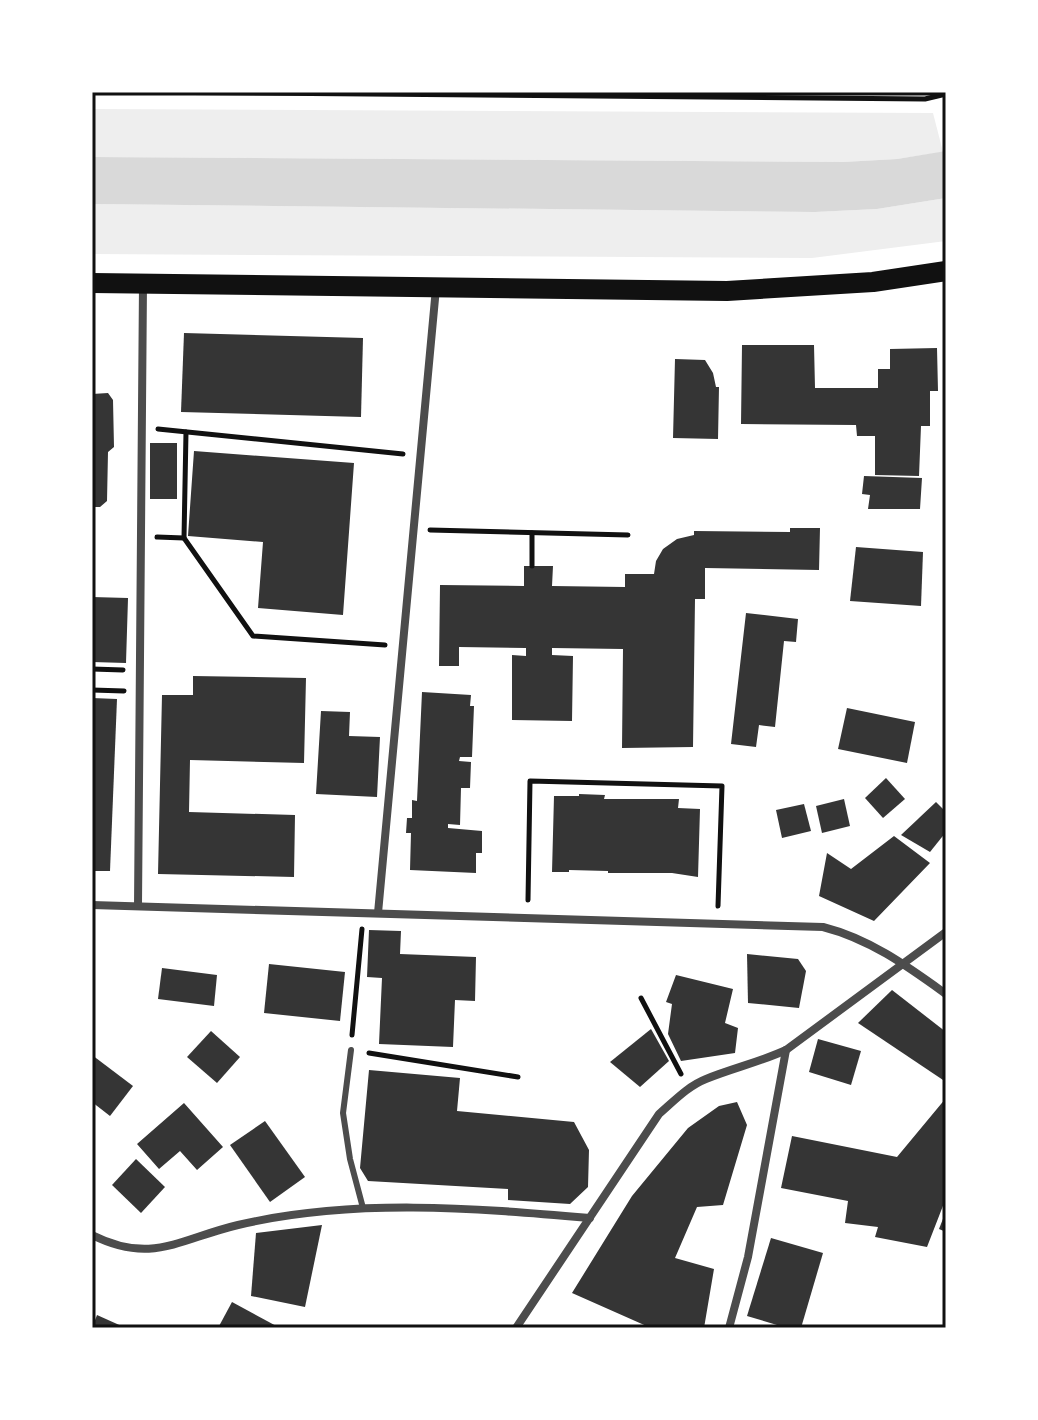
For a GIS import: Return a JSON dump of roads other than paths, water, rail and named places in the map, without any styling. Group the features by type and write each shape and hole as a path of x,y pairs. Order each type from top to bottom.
{"main road":[{"path":"92,283 727,291 842,285 946,271"}],"street":[{"path":"138,906 143,284"},
{"path":"378,913 436,287"},
{"path":"92,905 823,927 850,934 905,965 946,994"},
{"path":"516,1328 659,1114 704,1080 786,1050 946,932"},
{"path":"729,1328 748,1257 786,1050"},
{"path":"92,1235 135,1250 161,1249 235,1226 288,1214 363,1208 430,1207 590,1218"}],"lane":[{"path":"351,1050 343,1113 350,1159 363,1208"}]}
